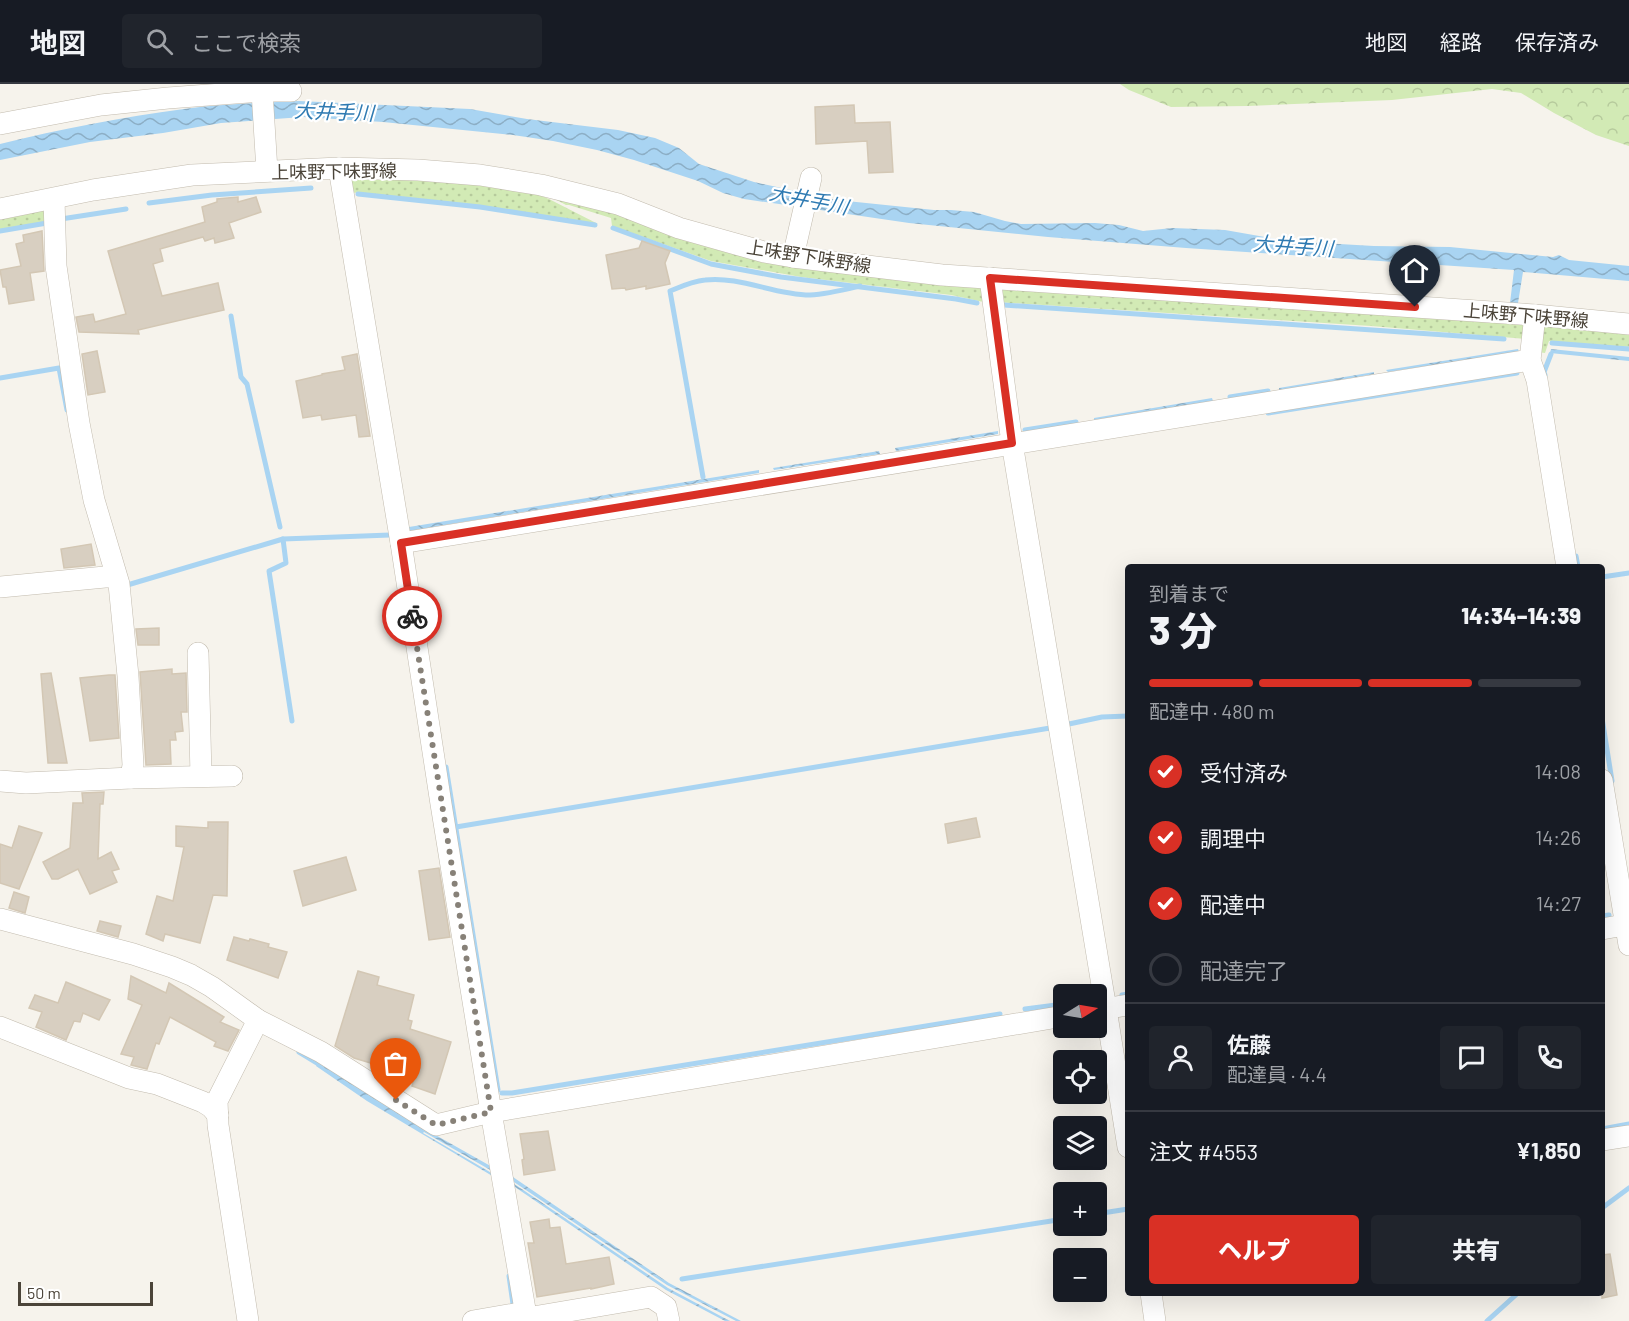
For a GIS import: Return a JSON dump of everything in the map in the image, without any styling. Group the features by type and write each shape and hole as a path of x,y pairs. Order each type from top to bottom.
{"street":[{"path":"0,124 101,105 168,98 291,91"},
{"path":"262,94 267,165"},
{"name":"上味野下味野線","path":"0,210 93,190 267,165 418,170 480,175 541,185 618,204 679,228 765,252 795,249 942,274 1535,315 1629,324"},
{"path":"339,168 491,1112 527,1317"},
{"path":"795,249 811,178"},
{"path":"54,199 56,266 79,423 94,500 119,584 128,676 133,765 131,778"},
{"path":"990,278 1012,443 1097,984"},
{"path":"1535,315 1530,360 1537,380 1568,564"},
{"path":"401,543 1530,360"},
{"path":"0,588 116,577"},
{"path":"198,653 201,776"},
{"path":"0,781 26,783 232,776"},
{"path":"1605,798 1628,932 1605,929"},
{"path":"0,919 133,954 172,967 213,987 258,1020 321,1052 436,1125 491,1112 1053,1018"},
{"path":"1107,1008 1125,1005"},
{"path":"248,1321 217,1101 258,1020"},
{"path":"0,1027 129,1078 158,1084 203,1102 218,1115"},
{"path":"1107,1038 1125,1132"},
{"path":"1605,1140 1629,1136"},
{"path":"1151,1296 1155,1321"},
{"path":"473,1321 527,1317 651,1297 666,1307 669,1321"}],"green space":[{"path":"1120,84 1629,84 1629,146 1596,135 1521,93 1492,89 1392,100 1171,107"},
{"path":"356,173 528,190 598,224 468,204 347,192 347,183"},
{"path":"545,194 582,199 725,249 975,284 985,293 988,303 951,295 801,277 711,261 612,226 611,218 566,205"},
{"path":"25,208 45,208 53,221 0,230 0,219"},
{"path":"1001,286 1523,319 1527,339 1371,326 995,302"},
{"path":"1539,325 1629,330 1629,347 1549,341 1545,353 1537,352"}],"water":[{"name":"大井手川","path":"299,101 470,109 527,119 618,130 655,138 679,148 699,164 754,182 837,200 974,212 1021,224 1095,223 1119,225 1143,231 1172,228 1225,230 1287,241 1450,247 1553,257 1559,255 1569,260 1629,266 1629,281 1523,272 1518,303 1510,303 1514,270 1186,248 909,223 744,199 634,160 553,141 383,122 303,117 221,123 90,142 0,160 0,144 46,133 198,107"},
{"path":"1518,349 1519,352 1388,372 1386,370"},
{"path":"1551,349 1629,357 1629,361 1550,353"},
{"path":"1374,372 1374,374 1279,391 1279,388"},
{"path":"1212,398 1213,401 1094,420 1094,418"},
{"path":"998,431 998,434 896,451 895,448"},
{"path":"879,451 880,454 774,470 773,468"},
{"path":"759,470 759,473 409,531 409,527"},
{"path":"319,1060 409,1120 494,1168 492,1171 423,1133 495,1175 494,1177 367,1101 316,1066"},
{"path":"510,1175 669,1283 741,1321 736,1321 667,1285 508,1178"},
{"path":"510,1181 668,1288 730,1321 725,1321 666,1290 509,1183"}],"building":[{"path":"854,105 855,123 890,122 893,172 869,173 867,141 816,144 815,107"},
{"path":"238,197 238,202 256,197 261,212 229,223 234,238 215,243 214,238 205,241 203,237 160,249 163,261 153,264 162,296 218,283 224,310 138,330 139,334 79,332 76,317 93,314 95,322 126,314 108,251 205,222 202,207 217,202 217,199"},
{"path":"42,231 44,271 30,273 34,300 9,304 0,270 21,266 16,244 24,242 23,235"},
{"path":"642,241 670,251 665,263 670,284 646,289 646,286 626,290 625,288 612,289 606,255 639,248"},
{"path":"97,351 105,392 88,395 82,354"},
{"path":"357,354 370,436 359,437 356,415 322,420 321,415 303,418 296,381 345,370 342,357"},
{"path":"91,544 95,565 64,568 61,549"},
{"path":"159,628 159,645 138,645 136,629"},
{"path":"172,669 172,674 186,673 187,712 181,712 183,731 175,732 176,740 170,740 171,764 146,765 140,672"},
{"path":"51,673 67,763 48,763 41,674"},
{"path":"115,675 119,738 90,741 80,678"},
{"path":"104,792 103,804 100,804 98,859 111,852 119,869 112,871 117,882 90,894 78,869 58,879 52,879 43,862 70,848 73,803 83,803 82,793"},
{"path":"976,818 980,837 948,843 945,824"},
{"path":"208,822 228,822 227,896 213,895 200,943 165,934 163,941 146,934 157,896 173,901 184,847 176,846 176,826 208,828"},
{"path":"19,826 42,833 19,889 0,883 0,844 12,848"},
{"path":"346,857 356,890 303,906 294,871"},
{"path":"439,868 450,937 429,940 419,871"},
{"path":"14,892 29,897 25,913 9,908"},
{"path":"100,921 121,926 118,937 97,931"},
{"path":"234,937 269,944 268,947 287,952 278,978 227,960"},
{"path":"358,971 379,977 377,985 414,995 408,1020 412,1021 410,1029 451,1042 435,1094 412,1086 417,1068 385,1061 384,1067 354,1058 335,1046"},
{"path":"131,976 166,993 169,983 224,1017 220,1022 239,1030 228,1051 214,1046 216,1042 170,1017 159,1044 156,1043 147,1069 131,1065 134,1057 121,1054 142,1005 128,999"},
{"path":"66,982 110,1000 99,1020 83,1013 80,1022 74,1021 66,1040 36,1027 42,1012 29,1008 35,995 58,1003"},
{"path":"548,1131 555,1170 524,1175 520,1134"},
{"path":"549,1219 550,1228 560,1227 566,1264 609,1257 614,1284 537,1297 528,1243 534,1243 530,1222"},
{"path":"1610,1254 1617,1295 1602,1298 1605,1296 1605,1255"}],"waterway":[{"path":"149,203 212,195 311,188"},
{"path":"358,194 480,207 595,225"},
{"path":"61,219 126,209"},
{"path":"0,231 47,223"},
{"path":"613,228 711,264 781,277 977,303"},
{"path":"703,477 670,291 696,281 718,279 810,295 860,286"},
{"path":"1004,305 1504,339"},
{"path":"231,316 241,377 247,384 280,527"},
{"path":"1552,343 1629,349"},
{"path":"1545,375 1551,354"},
{"path":"0,378 59,368 67,410"},
{"path":"1268,413 1517,373"},
{"path":"1230,397 1268,391"},
{"path":"1025,430 1076,422"},
{"path":"124,586 283,539 390,535"},
{"path":"283,539 286,563 269,571 292,721"},
{"path":"1576,556 1577,564"},
{"path":"1605,577 1629,573"},
{"path":"1069,724 1102,717 1125,716"},
{"path":"456,827 1050,728"},
{"path":"1605,737 1612,781"},
{"path":"446,767 498,1090"},
{"path":"1605,916 1609,915"},
{"path":"1025,1009 1053,1005"},
{"path":"502,1093 1000,1014"},
{"path":"299,1052 322,1066"},
{"path":"1605,1128 1629,1124"},
{"path":"1605,1206 1629,1188"},
{"path":"1107,1212 1125,1209"},
{"path":"682,1279 1053,1221"},
{"path":"509,1276 513,1304"},
{"path":"1487,1321 1515,1296"}],"way so far":[{"path":"396,1100 436,1125 491,1112 412,616"}],"route":[{"path":"412,616 401,543 1012,443 990,278 1415,307"}]}
